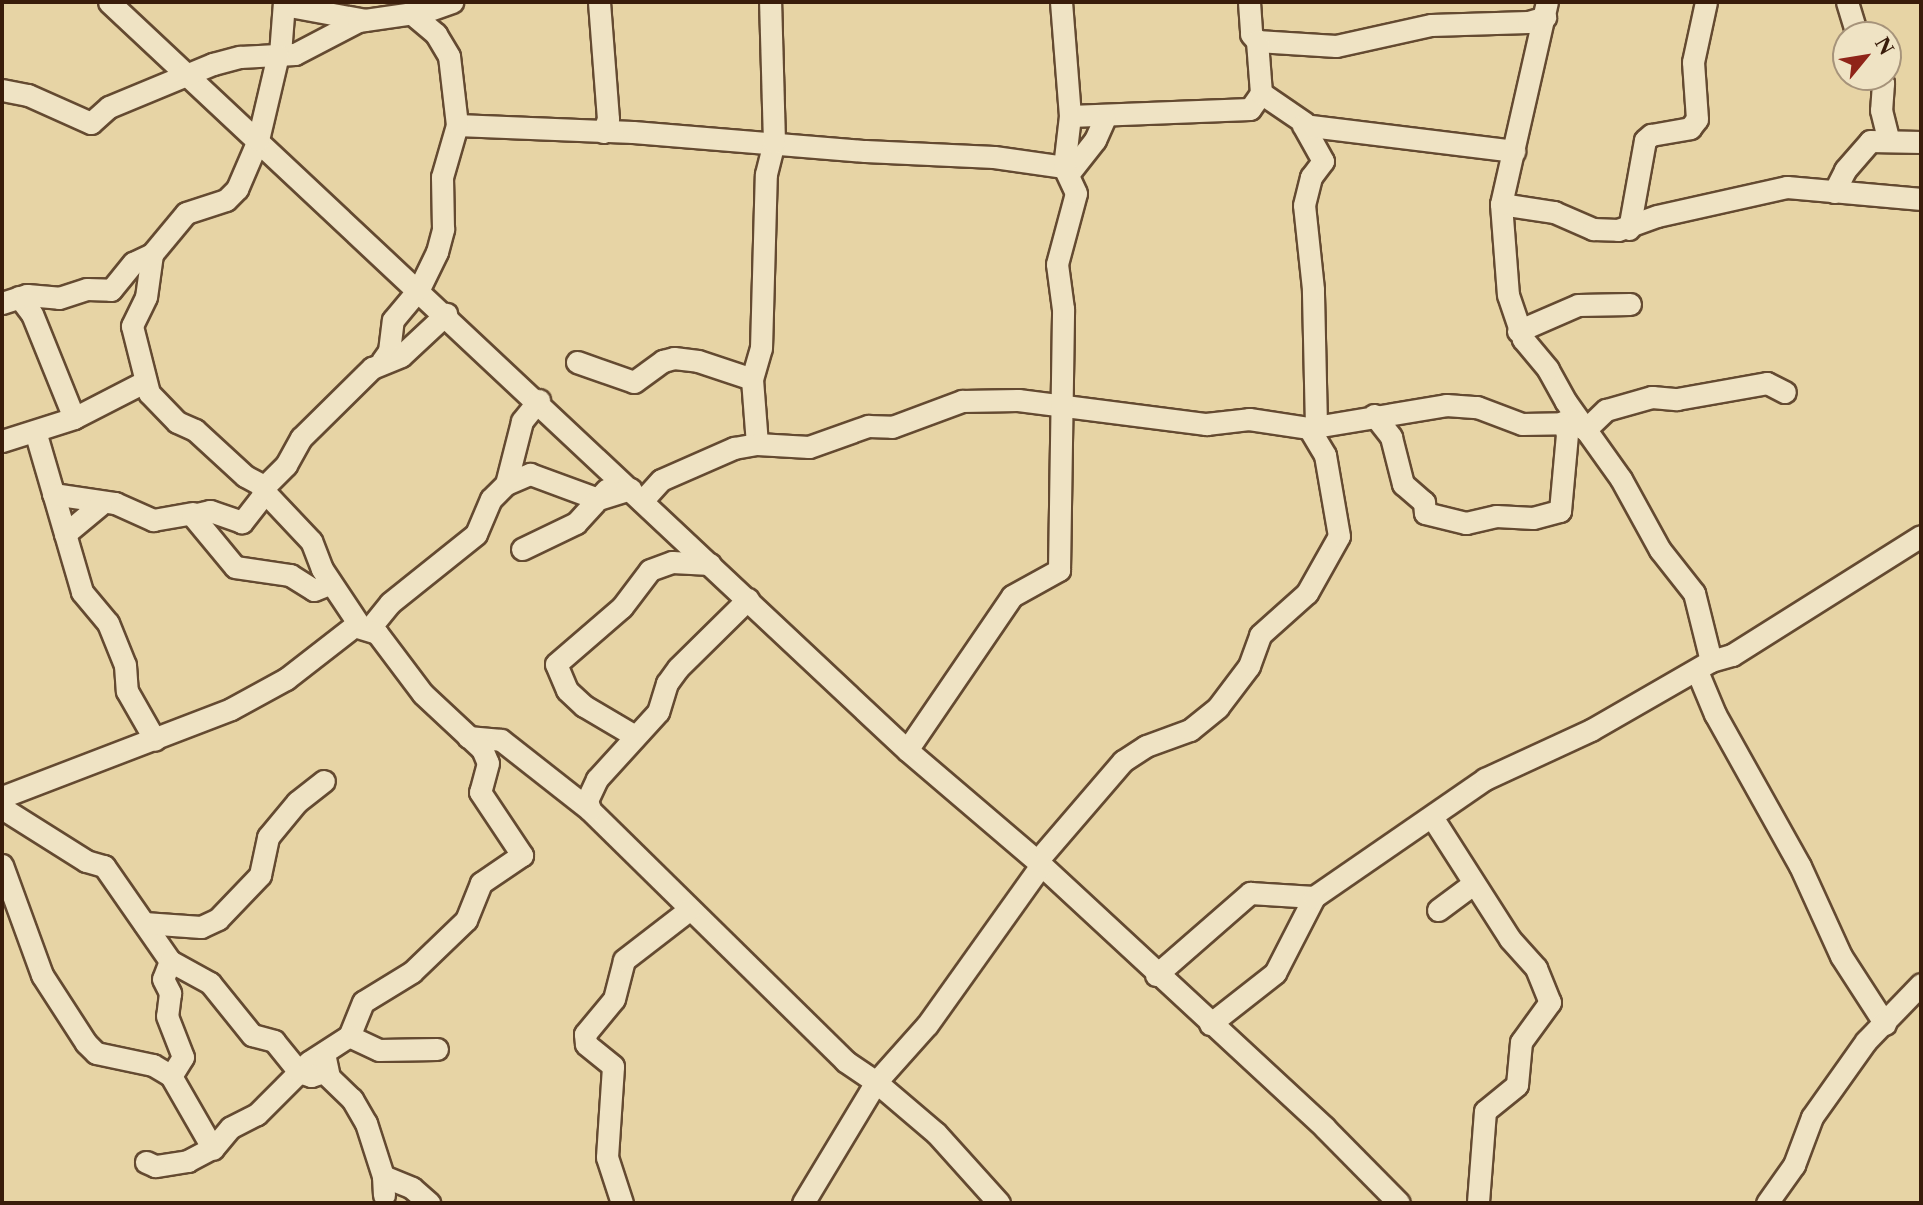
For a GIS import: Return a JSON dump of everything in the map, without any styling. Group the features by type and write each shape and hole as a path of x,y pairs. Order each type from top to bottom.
{"street":[{"path":"109,2 538,400 907,750 1039,863 1156,975 1325,1128 1399,1203"},
{"path":"2,90 70,111 85,123 131,97 240,57 295,54 365,20 411,13 452,2"},
{"path":"599,2 612,128"},
{"path":"757,444 752,379 761,348 766,174 774,142 770,2"},
{"path":"907,750 1012,596 1058,573 1063,309 1057,264 1076,193 1067,170 1070,116 1061,2"},
{"path":"1070,116 1105,117 1250,110 1261,93 1257,41 1251,34 1249,2"},
{"path":"1629,229 1646,140 1667,130 1690,128 1697,119 1693,62 1706,2"},
{"path":"1847,2 1853,21"},
{"path":"11,300 59,298 87,289 111,290 133,263 152,254 186,213 226,200 237,189 258,140 279,54 284,3 365,20"},
{"path":"1257,41 1349,45 1431,25 1528,22 1546,9"},
{"path":"1546,9 1502,204 1508,295 1518,331 1548,369 1576,425 1626,487 1660,550 1694,593 1704,666 1715,714 1800,866 1841,957 1885,1024"},
{"path":"223,555 228,532 242,522 264,490 286,465 301,439 382,361 388,351 393,320 419,289 440,240 442,177 457,125 449,57 436,34 411,13"},
{"path":"1880,91 1888,138"},
{"path":"1261,93 1305,123 1514,150"},
{"path":"1067,170 1095,140 1105,117"},
{"path":"803,1203 876,1082 927,1026 1039,863 1123,761 1146,746 1190,730 1218,707 1249,666 1260,635 1300,603 1339,536 1320,426 1313,289 1304,205 1311,177 1323,161 1303,129 1305,123"},
{"path":"457,125 612,128 993,157 1067,170"},
{"path":"1834,192 1865,145 1888,138 1921,142"},
{"path":"737,139 766,174"},
{"path":"1502,204 1554,212 1593,229 1629,229 1657,216 1787,187 1921,199"},
{"path":"2,442 74,418 144,382 148,373 132,326 146,297 152,254"},
{"path":"11,300 32,314 74,418"},
{"path":"1518,331 1578,305 1629,304"},
{"path":"382,361 401,356 446,314"},
{"path":"577,362 634,382 663,361 674,358 698,361 752,379"},
{"path":"2,808 86,861 104,866 170,961 209,983 252,1035 274,1041 299,1072 311,1076 349,1037 363,1002 431,956 467,920 481,883 522,855 480,792 488,763 468,737 423,694 365,627 331,583 311,541 264,490 195,430 177,422 154,400 144,382"},
{"path":"1374,415 1391,437 1403,484 1424,502 1425,513 1466,523 1496,516 1533,518 1560,511 1567,434 1576,425 1606,410 1652,397 1677,399 1767,383 1785,392"},
{"path":"506,484 522,421 538,400"},
{"path":"2,797 231,709 286,679 347,629 365,627 390,603 470,541 491,499 506,484 530,474 598,499 636,495 680,469 757,444 809,447 867,426 892,427 962,401 1062,404 1169,421 1206,424 1249,419 1320,426 1446,405 1477,407 1522,424 1576,425"},
{"path":"35,431 82,592 108,623 125,665 127,691 155,740"},
{"path":"522,549 576,523 598,499 612,471"},
{"path":"53,494 101,504 115,503 153,520 210,511 242,522"},
{"path":"65,534 101,504"},
{"path":"192,513 223,555 245,571 290,575 314,590 331,583"},
{"path":"1210,1024 1275,973 1314,897 1485,779 1591,730 1704,666 1732,655 1921,536"},
{"path":"635,736 584,706 567,690 556,664 622,607 650,570 672,562 710,564"},
{"path":"590,810 588,794 658,712 667,683 678,668 748,599"},
{"path":"468,737 501,740 590,810 690,909 783,995 845,1060 876,1082 936,1133 999,1203"},
{"path":"144,923 201,928 218,919 260,874 268,837 297,802 324,781"},
{"path":"1432,817 1473,884 1536,968 1550,1002 1521,1042 1517,1085 1485,1111 1478,1203"},
{"path":"2,865 42,975 86,1043 96,1053 153,1065 171,1076 214,1141"},
{"path":"1438,910 1473,884"},
{"path":"1156,975 1250,892 1314,897"},
{"path":"621,1203 607,1157 613,1066 586,1044 585,1034 614,999 624,960 690,909"},
{"path":"170,961 163,979 170,993 167,1016 183,1057 171,1076"},
{"path":"1767,1203 1794,1165 1812,1117 1866,1041 1921,984"},
{"path":"349,1037 379,1050 438,1049"},
{"path":"326,1063 359,1111 385,1189 429,1203"},
{"path":"146,1162 155,1166 188,1161 257,1114 299,1072"}]}
